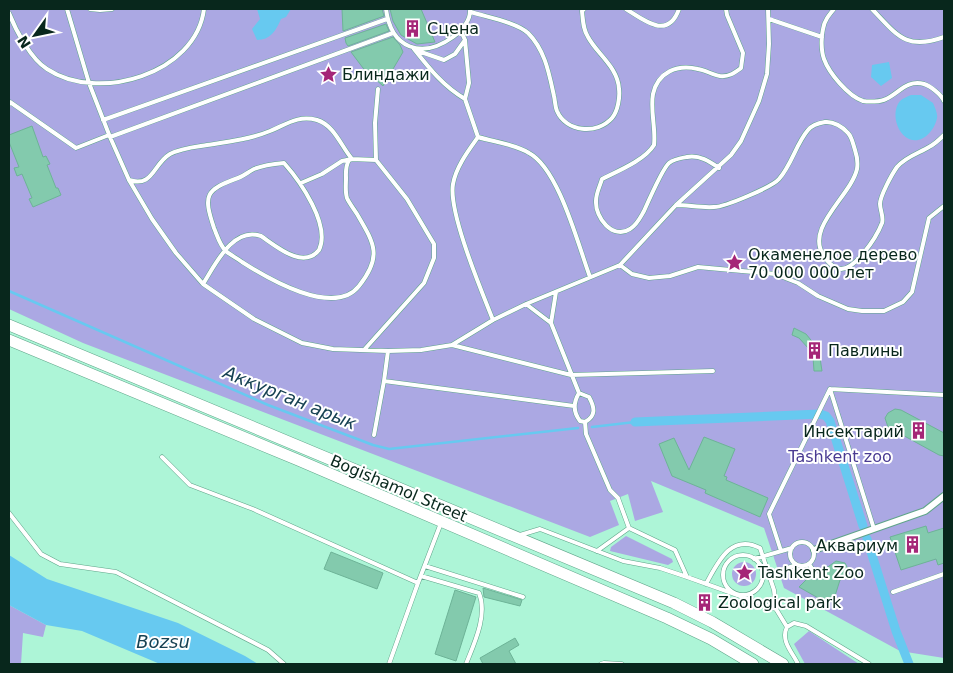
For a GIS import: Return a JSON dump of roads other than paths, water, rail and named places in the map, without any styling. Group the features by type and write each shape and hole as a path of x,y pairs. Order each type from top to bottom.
{"main road":[{"name":"Bogishamol Street","path":"9,325 693,612 783,664"},
{"name":"Bogishamol Street","path":"9,340 298,460 681,624 753,664"},
{"path":"104,380 102,372 109,367"},
{"path":"298,460 305,456 304,448"}],"street":[{"path":"814,550 925,511 944,496"}],"lane":[{"path":"67,9 89,83 109,136 129,180 152,219 176,253 203,284 254,318 302,343 334,349 388,351 421,350 452,345 493,320 526,304 620,265 676,204 719,168 742,141 759,101 767,74 770,44 768,9"},
{"path":"90,9 112,9"},
{"path":"9,13 22,40 42,66 55,74 89,83 118,82 143,76 162,67 182,52 188,44 199,28 203,19 204,9"},
{"path":"386,9 387,18 393,33 406,45 414,49 444,60 455,54 465,40"},
{"path":"414,49 434,48 448,41 461,31 467,22 470,10 518,27 531,37 546,61 557,111 561,117 571,125 584,129 594,128 612,117 619,100 620,88 612,69 588,38 583,26 582,11 584,9"},
{"path":"626,9 654,25 661,26 668,26 676,18 679,9"},
{"path":"719,168 708,160 694,156 681,158 668,164 638,223 625,232 620,233 610,229 601,218 597,209 597,193 602,179 624,169 651,150 654,145 652,106 653,94 659,80 668,72 681,66 719,76 732,75 740,68 743,53 726,9"},
{"path":"834,9 823,27 824,59 840,83 853,96 864,101 885,100 896,91 908,85 923,84 942,96 944,100"},
{"path":"872,9 908,42 928,43 944,37"},
{"path":"103,120 387,18"},
{"path":"769,19 822,37"},
{"path":"461,31 465,40 469,83 465,99 478,137"},
{"path":"9,103 76,148 393,33"},
{"path":"414,49 438,78 453,92 465,99"},
{"path":"364,350 424,284 434,258 434,244 412,207 376,160 375,123 378,89"},
{"path":"129,180 138,183 144,181 151,176 163,159 180,149 255,136 271,131 297,118 318,120 328,127 352,159"},
{"path":"676,204 715,208 778,181 808,129 830,122 849,133 857,157 857,169 844,195 819,233 818,243 822,253 830,264 844,270 853,266 862,256 882,222 880,203 898,166 912,155 931,146 944,135"},
{"path":"478,137 525,151 536,157 545,166 564,205 590,277"},
{"path":"478,137 458,170 453,188 454,202 464,242 493,320"},
{"path":"301,183 322,174 342,162 352,159 376,160"},
{"path":"203,284 225,251 236,239 242,236 256,234 299,258 309,257 316,253 321,246 322,233 310,199 301,183 284,163 268,164 253,170 241,177 218,185 210,194 207,204 217,236 225,251 265,277 298,291 331,298 341,297 353,292 366,274 372,262 374,252 370,239 347,198 346,168 349,160 352,159"},
{"path":"620,265 632,274 649,278 670,276 698,267 775,274 798,283 818,296 848,309 862,311 884,310 903,302 912,292 929,218 944,206"},
{"path":"556,292 551,323 579,393 589,397 592,402 592,418 585,422 580,421 574,406 579,393"},
{"path":"526,304 551,323"},
{"path":"452,345 571,375 712,371"},
{"path":"374,435 388,351"},
{"path":"384,381 574,406"},
{"path":"830,389 944,395"},
{"path":"830,389 874,529"},
{"path":"782,551 769,514 830,389"},
{"path":"585,422 589,442 610,490 618,498 629,528 675,550 687,577"},
{"path":"162,457 190,485 253,509 418,583"},
{"path":"9,513 41,554 60,564 116,572 268,650 284,664"},
{"path":"389,664 442,521"},
{"path":"597,551 629,528"},
{"path":"514,536 540,530 623,561 660,568 776,609"},
{"path":"761,569 762,582 754,592 736,594 726,586 724,569 731,559 743,556 754,559 792,548 798,543 806,542 814,550 814,558 805,566 797,565 768,574"},
{"path":"706,584 730,548 739,544 753,545 760,548 774,590 776,609 787,627"},
{"path":"792,548 790,555 797,565"},
{"path":"754,559 761,569 768,574"},
{"path":"808,564 817,576"},
{"path":"425,566 523,597"},
{"path":"893,592 944,574"},
{"path":"421,576 479,593 482,607 478,632 466,664"},
{"path":"798,664 785,638 787,627 794,623 806,626 869,664"},
{"path":"601,664 622,664"}],"water":[{"path":"257,9 291,9 286,17 281,19 269,37 257,40 252,29 260,19"},
{"path":"889,62 892,78 881,86 871,77 872,65"},
{"path":"911,95 921,95 933,103 937,115 936,123 931,132 919,140 909,139 905,136 896,122 897,106 901,100"},
{"name":"Bozsu","path":"9,555 47,579 178,623 258,664 160,664 82,631 46,625 9,605"}],"waterway":[{"name":"Аккурган арык","path":"9,291 268,405 373,445 389,449 578,428"},
{"path":"635,422 820,414 826,416 830,421 863,526"},
{"name":"Аккурган арык","path":"592,427 635,422"},
{"path":"867,539 896,631 909,664"}],"place":[{"name":"Сцена","path":"413,28"},
{"name":"Блиндажи","path":"328,74"},
{"name":"Окаменелое дерево 70 000 000 лет","path":"734,263"},
{"name":"Павлины","path":"814,350"},
{"name":"Инсектарий","path":"918,431"},
{"name":"Аквариум","path":"912,545"},
{"name":"Tashkent Zoo","path":"744,572"},
{"name":"Zoological park","path":"704,602"}],"park label":[{"name":"Tashkent zoo","path":"840,456"}]}
